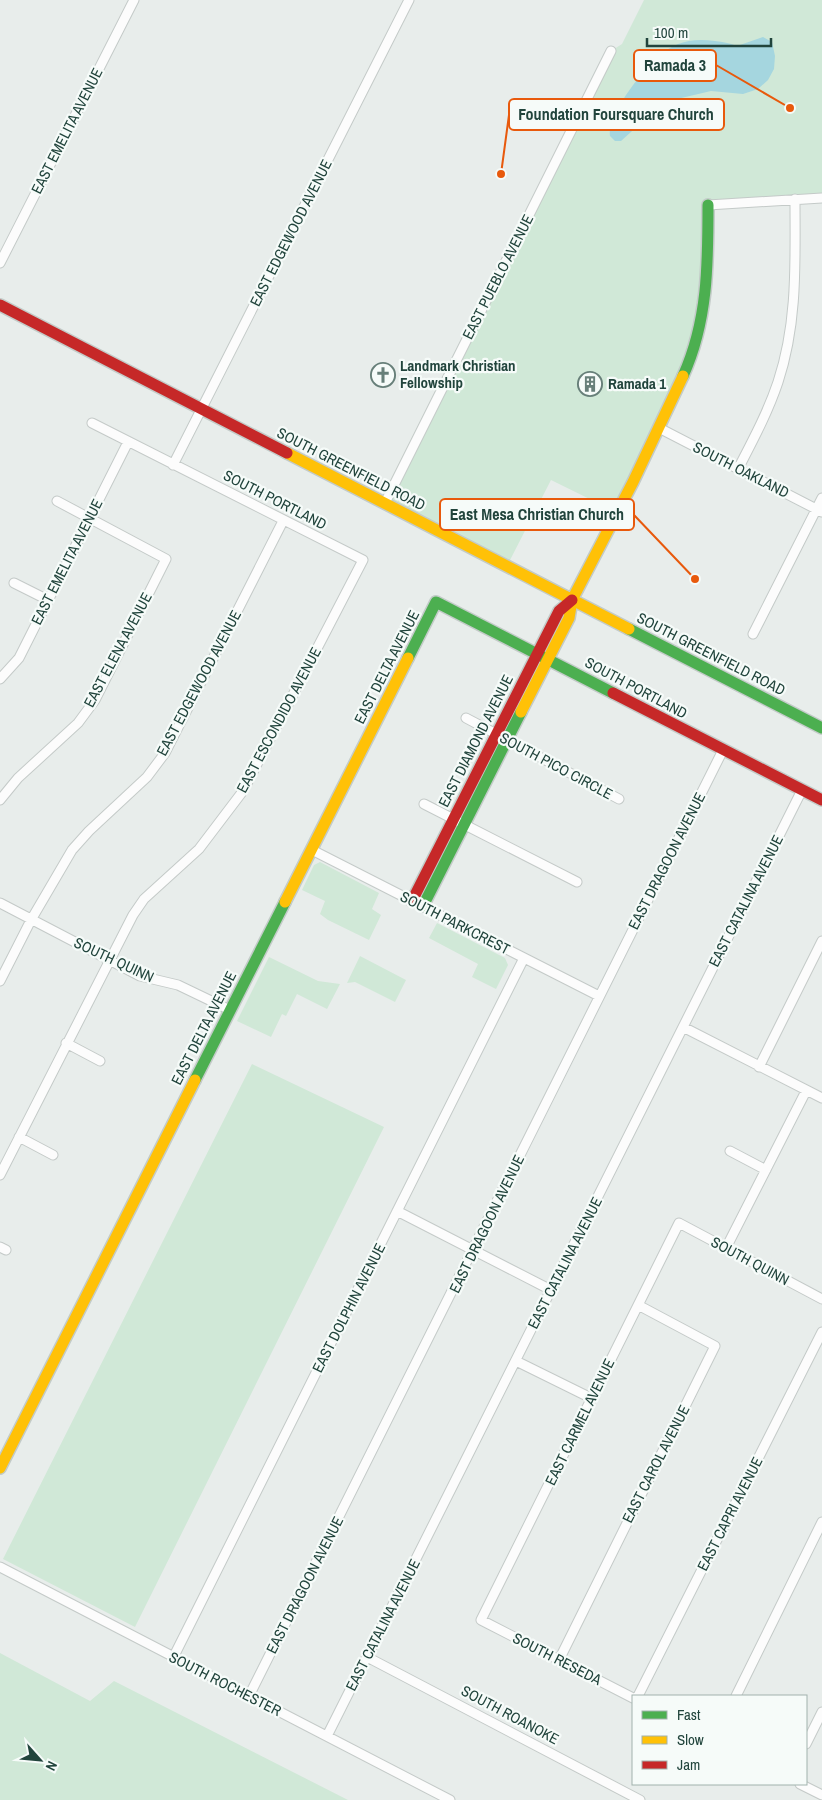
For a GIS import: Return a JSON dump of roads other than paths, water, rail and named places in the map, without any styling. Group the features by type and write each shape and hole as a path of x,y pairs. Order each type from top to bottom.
{"street":[{"name":"EAST EMELITA AVENUE","path":"0,263 134,0"},
{"name":"EAST EDGEWOOD AVENUE","path":"173,465 409,0"},
{"name":"EAST PUEBLO AVENUE","path":"385,503 611,51"},
{"path":"708,205 795,198 822,198"},
{"path":"738,469 763,419 778,381 790,338 795,291 795,198"},
{"name":"EAST DIAMOND AVENUE","path":"417,904 464,824 569,618 572,600 659,428 698,337 707,270 708,205"},
{"name":"SOUTH GREENFIELD ROAD","path":"0,305 822,728"},
{"name":"SOUTH PORTLAND","path":"92,423 363,560"},
{"name":"SOUTH OAKLAND","path":"659,428 819,511"},
{"name":"EAST EMELITA AVENUE","path":"0,679 19,658 128,442"},
{"path":"753,634 819,511 822,498"},
{"path":"57,501 89,519"},
{"name":"EAST ELENA AVENUE","path":"0,800 18,778 78,723 95,700 166,559 89,519"},
{"name":"EAST EDGEWOOD AVENUE","path":"0,981 31,920 72,850 89,831 147,777 165,753 283,521"},
{"name":"EAST ESCONDIDO AVENUE","path":"0,1174 133,914 144,899 199,850 244,791 363,560"},
{"path":"14,583 48,600"},
{"name":"EAST DIAMOND AVENUE","path":"417,904 453,818 559,611 572,600"},
{"name":"SOUTH PORTLAND","path":"436,602 822,800"},
{"name":"EAST DELTA AVENUE","path":"0,1468 436,602"},
{"name":"SOUTH PICO CIRCLE","path":"466,718 619,799"},
{"name":"EAST DRAGOON AVENUE","path":"249,1696 723,750"},
{"name":"EAST CATALINA AVENUE","path":"327,1736 802,790"},
{"path":"424,804 577,882"},
{"name":"SOUTH PARKCREST","path":"312,850 599,996"},
{"name":"SOUTH QUINN","path":"0,903 145,978 178,985 230,1010"},
{"path":"759,1067 822,942"},
{"name":"EAST DOLPHIN AVENUE","path":"174,1658 524,958"},
{"path":"683,1027 822,1098"},
{"path":"66,1043 100,1061"},
{"path":"726,1248 806,1091"},
{"path":"19,1137 53,1155"},
{"path":"730,1151 766,1170"},
{"path":"397,1211 551,1290"},
{"name":"SOUTH QUINN","path":"679,1223 822,1299"},
{"name":"EAST CARMEL AVENUE","path":"481,1620 679,1223"},
{"name":"EAST CAROL AVENUE","path":"558,1660 715,1346 638,1305"},
{"name":"EAST CAPRI AVENUE","path":"639,1695 822,1332"},
{"path":"516,1361 591,1398"},
{"path":"736,1695 822,1522"},
{"name":"SOUTH ROCHESTER","path":"0,1567 450,1800"},
{"name":"SOUTH RESEDA","path":"481,1620 632,1697"},
{"name":"SOUTH ROANOKE","path":"366,1657 640,1800"},
{"path":"807,1742 822,1712"},
{"path":"802,1785 822,1795"}],"water":[{"path":"763,37 772,42 775,56 774,69 768,80 758,89 743,94 711,91 677,99 652,113 621,141 615,141 610,136 612,120 623,99 653,61 673,46 699,40 715,41 737,46"}],"place":[{"name":"Ramada 3","path":"790,108"},
{"name":"Foundation Foursquare Church","path":"501,174"},
{"name":"Landmark Christian Fellowship","path":"383,375"},
{"name":"Ramada 1","path":"590,384"},
{"name":"East Mesa Christian Church","path":"695,579"}]}
